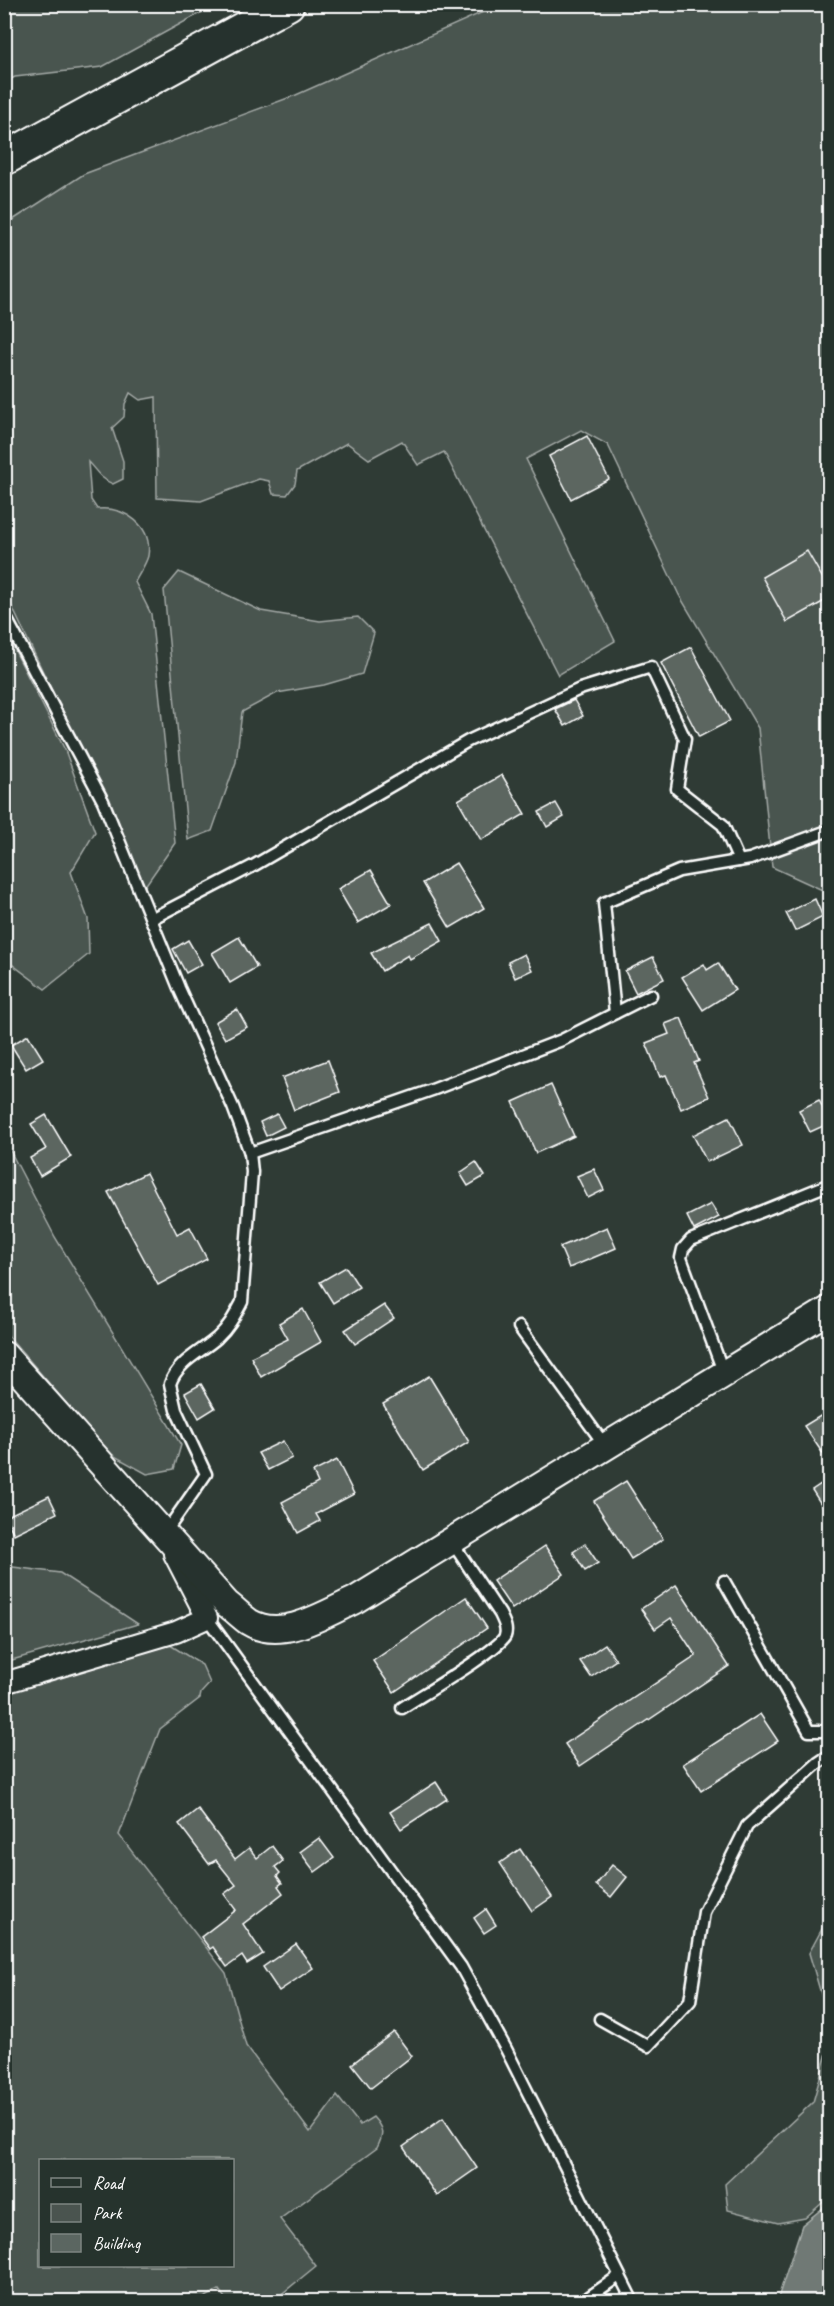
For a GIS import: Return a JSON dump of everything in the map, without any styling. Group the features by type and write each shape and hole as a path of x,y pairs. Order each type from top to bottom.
{"main road":[{"path":"4,159 288,4"}],"street":[{"path":"4,1355 228,1604 250,1623 274,1629 302,1624 355,1600 830,1308"},
{"path":"4,1683 176,1632 207,1618 164,1535"}],"lane":[{"path":"4,614 103,801 151,919 233,1107 250,1153 252,1172 242,1302 232,1321 219,1337 180,1366 170,1383 176,1410 206,1474 164,1535"},
{"path":"151,919 253,866 468,741 580,689 651,667 685,739 677,789 723,825 739,861"},
{"path":"615,1013 604,903 679,871 739,861 830,830"},
{"path":"250,1153 432,1090 562,1040 651,995"},
{"path":"724,1374 681,1258 683,1249 691,1240 830,1185"},
{"path":"519,1327 606,1447"},
{"path":"402,1708 491,1649 504,1637 506,1627 500,1614 452,1541"},
{"path":"724,1581 809,1731 830,1731"},
{"path":"207,1618 461,1967 506,2049 633,2301"},
{"path":"600,2019 648,2046 690,2001 704,1912 747,1826 830,1755"},
{"path":"582,2301 620,2276"}],"green space":[{"path":"5,4 215,5 102,67 15,77 5,82"},
{"path":"492,5 829,5 829,893 772,867 758,728 679,595 608,445 581,430 526,459 615,641 558,675 444,452 418,465 402,441 369,459 347,443 297,471 295,484 287,495 273,494 269,481 259,479 201,501 157,498 156,397 140,400 130,393 125,404 124,417 112,428 123,461 123,479 113,484 101,477 88,462 91,500 97,509 117,511 135,520 146,536 148,545 147,559 135,582 151,614 175,843 145,886 5,592 5,225 84,174 296,95 490,9"},
{"path":"179,572 261,611 320,621 358,617 374,633 362,674 324,685 277,693 242,712 236,762 212,831 188,840 164,590"},
{"path":"5,631 65,750 95,832 71,872 88,919 89,954 45,989 5,959"},
{"path":"4,1139 55,1237 181,1445 174,1469 147,1474 109,1453 5,1332"},
{"path":"5,1566 60,1573 138,1624 5,1662"},
{"path":"167,1643 202,1665 210,1683 201,1693 200,1698 160,1729 119,1835 226,1973 246,2046 310,2132 337,2096 360,2125 373,2117 382,2132 381,2139 377,2148 280,2219 316,2266 273,2301 227,2301 219,2290 198,2301 5,2301 4,1694"},
{"path":"830,1916 829,2021 809,1953"},
{"path":"829,2046 829,2197 805,2218 778,2223 728,2210 725,2184 813,2102"}],"shaded area":[{"path":"829,2203 829,2301 777,2301 802,2225"}],"building":[{"path":"587,436 609,479 571,499 549,456"},
{"path":"807,551 830,591 830,598 787,622 762,577"},
{"path":"691,647 730,721 699,737 661,663"},
{"path":"574,700 583,716 565,726 555,709"},
{"path":"502,775 525,814 481,840 458,800"},
{"path":"556,803 564,817 547,827 539,812"},
{"path":"456,863 484,908 450,928 423,883"},
{"path":"371,870 391,904 358,923 338,889"},
{"path":"815,899 823,917 795,931 786,913"},
{"path":"432,923 442,941 410,959 408,955 382,971 371,953"},
{"path":"239,937 257,967 230,983 212,953"},
{"path":"188,940 202,964 186,973 173,949"},
{"path":"524,954 532,970 515,978 508,962"},
{"path":"653,957 664,979 636,993 625,971"},
{"path":"718,963 735,990 703,1010 682,977 704,964 707,970"},
{"path":"237,1009 247,1027 225,1039 215,1022"},
{"path":"681,1018 699,1061 694,1063 709,1097 681,1109 666,1075 660,1077 646,1043 669,1034 665,1024"},
{"path":"28,1035 43,1059 26,1069 11,1045"},
{"path":"328,1060 340,1092 294,1110 282,1078"},
{"path":"551,1085 574,1136 536,1153 513,1102"},
{"path":"819,1100 830,1123 810,1132 799,1110"},
{"path":"277,1114 284,1127 266,1136 260,1122"},
{"path":"46,1115 71,1157 40,1176 30,1158 46,1149 31,1124"},
{"path":"729,1117 743,1145 707,1162 693,1135"},
{"path":"476,1162 485,1176 468,1186 460,1173"},
{"path":"594,1169 604,1190 588,1198 577,1176"},
{"path":"146,1173 177,1234 190,1227 207,1259 158,1285 108,1192"},
{"path":"711,1204 719,1217 694,1230 687,1216"},
{"path":"607,1227 616,1248 569,1268 560,1247"},
{"path":"346,1267 359,1287 333,1303 320,1282"},
{"path":"384,1305 394,1318 355,1344 345,1330"},
{"path":"303,1309 321,1342 261,1377 251,1357 288,1339 279,1323"},
{"path":"429,1376 469,1442 423,1470 383,1404"},
{"path":"201,1384 215,1408 199,1418 185,1393"},
{"path":"830,1410 830,1464 804,1426"},
{"path":"283,1441 292,1458 268,1470 258,1453"},
{"path":"337,1460 354,1494 316,1514 320,1521 298,1533 282,1502 318,1483 313,1472"},
{"path":"830,1478 830,1518 812,1490"},
{"path":"626,1481 663,1539 631,1559 594,1501"},
{"path":"49,1496 57,1513 14,1534 5,1517"},
{"path":"585,1544 598,1563 585,1571 573,1552"},
{"path":"545,1546 564,1574 512,1609 493,1581"},
{"path":"676,1585 729,1666 580,1766 565,1744 696,1656 671,1618 655,1629 641,1609"},
{"path":"466,1597 487,1628 394,1692 373,1661"},
{"path":"605,1644 616,1660 591,1677 580,1661"},
{"path":"760,1714 778,1741 701,1791 683,1764"},
{"path":"436,1782 447,1799 401,1829 390,1812"},
{"path":"198,1809 235,1859 249,1848 257,1858 272,1846 283,1861 275,1867 280,1873 277,1876 282,1883 278,1886 283,1893 243,1924 263,1954 247,1964 242,1956 227,1967 213,1947 210,1949 201,1937 236,1910 224,1894 236,1885 216,1860 209,1864 179,1824"},
{"path":"319,1838 334,1858 315,1872 300,1852"},
{"path":"520,1849 552,1897 532,1911 500,1863"},
{"path":"612,1865 627,1877 611,1897 596,1885"},
{"path":"486,1909 496,1925 484,1933 474,1918"},
{"path":"296,1944 313,1968 279,1991 263,1967"},
{"path":"394,2032 412,2056 371,2088 352,2064"},
{"path":"443,2118 477,2168 437,2196 403,2147"}]}
